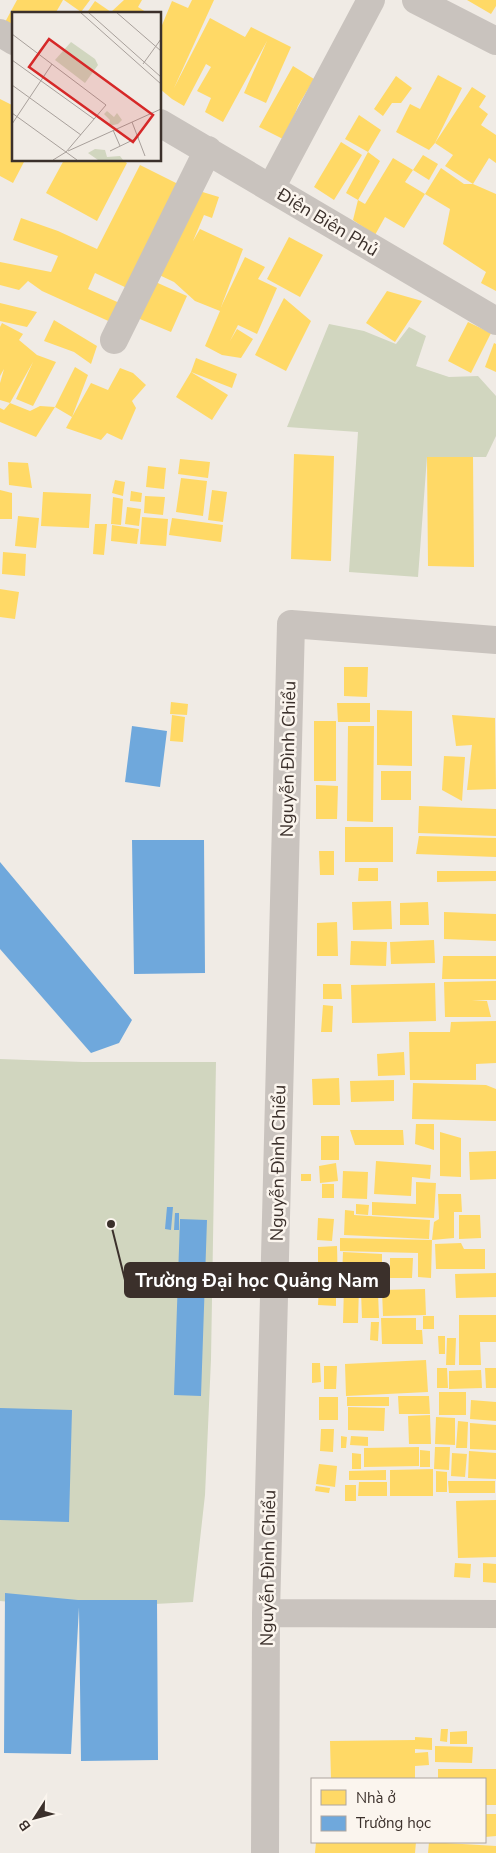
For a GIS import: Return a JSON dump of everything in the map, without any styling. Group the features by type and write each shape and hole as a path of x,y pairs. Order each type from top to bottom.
{"street":[{"path":"271,188 371,0"},
{"path":"416,0 496,41"},
{"path":"0,33 12,40"},
{"name":"Điện Biên Phủ","path":"161,124 496,321"},
{"path":"114,340 208,150"},
{"name":"Nguyễn Đình Chiểu","path":"265,1853 266,1613 291,624 496,640"},
{"path":"266,1613 496,1614"}],"green space":[{"path":"329,324 364,331 396,344 409,327 426,336 416,366 449,377 478,376 496,396 496,436 486,457 427,457 418,577 349,572 358,432 287,427"},
{"path":"0,1059 83,1062 216,1062 211,1359 205,1495 193,1602 77,1608 0,1601"}],"building: Nhà ở":[{"path":"17,0 63,0 56,12 12,12 12,28 4,24"},
{"path":"64,0 90,0 81,12"},
{"path":"124,0 142,0 138,7 146,12 111,12"},
{"path":"192,0 214,0 174,88 210,18 245,37 251,27 291,47 266,103 244,93 267,41 223,122 205,112 211,98 197,91 211,67 206,64 184,106 161,90 161,28 172,1 188,8"},
{"path":"467,0 496,0 496,6 491,14"},
{"path":"95,1 111,12 87,12"},
{"path":"293,66 314,79 298,106 285,140 259,127"},
{"path":"438,75 462,88 435,143 429,150 396,132 410,104 420,109"},
{"path":"396,76 412,88 401,103 392,103 383,116 374,109"},
{"path":"472,87 486,96 479,107 488,114 481,125 496,135 496,163 489,158 473,184 445,166 453,155 435,143"},
{"path":"0,99 12,105 12,161 24,161 13,183 0,176"},
{"path":"359,115 381,130 368,152 345,139"},
{"path":"341,142 362,155 334,200 314,187"},
{"path":"368,152 380,161 358,200 346,193"},
{"path":"423,155 438,164 429,180 413,170"},
{"path":"393,158 413,170 405,182 425,194 404,228 385,217 375,235 353,220 358,200 365,204"},
{"path":"63,161 124,161 127,163 97,221 46,193"},
{"path":"140,165 184,187 129,289 95,273 88,289 124,305 115,324 42,291 28,281 19,290 0,285 0,262 51,272 58,256 13,240 21,218 58,231 97,249"},
{"path":"441,168 464,184 473,184 496,194 496,291 481,283 486,272 443,244 450,209 425,194"},
{"path":"196,190 219,197 212,218 204,215 193,241 200,229 243,249 221,307 245,257 265,267 258,279 277,288 257,334 238,325 230,341 237,329 253,339 241,358 222,355 205,346 220,311 195,301 174,282 155,273"},
{"path":"289,237 323,255 300,297 267,279"},
{"path":"151,280 187,296 171,332 135,317"},
{"path":"387,291 422,301 395,342 366,323"},
{"path":"284,298 311,321 286,371 255,355"},
{"path":"0,303 37,312 27,327 0,321"},
{"path":"54,320 97,346 91,364 74,352 44,341"},
{"path":"468,322 491,333 471,373 448,361"},
{"path":"2,323 23,334 19,340 37,355 56,362 33,406 16,399 33,362 10,403 0,400 0,383 4,369 0,376 0,327"},
{"path":"494,343 496,344 496,372 485,367"},
{"path":"196,358 237,374 232,388 191,372"},
{"path":"75,367 88,375 72,417 55,407"},
{"path":"120,368 133,373 146,385 132,401 136,408 122,440 107,433 101,440 66,428 91,383 108,390"},
{"path":"191,372 228,395 212,420 176,397"},
{"path":"10,403 30,411 40,406 55,407 36,437 0,422 0,408 4,410"},
{"path":"294,454 334,456 331,561 291,559"},
{"path":"427,457 473,457 474,567 428,566"},
{"path":"180,459 210,462 208,478 178,474"},
{"path":"8,462 28,463 32,488 9,485"},
{"path":"148,466 166,468 164,489 146,487"},
{"path":"181,478 207,481 203,516 176,512"},
{"path":"115,480 125,482 123,496 112,493"},
{"path":"0,490 12,493 12,519 0,519"},
{"path":"212,490 227,492 223,522 208,520"},
{"path":"131,491 142,493 141,502 130,501"},
{"path":"43,492 91,494 89,528 41,526"},
{"path":"145,496 165,497 163,515 144,513"},
{"path":"113,497 123,499 121,525 111,524"},
{"path":"127,507 141,509 139,526 125,524"},
{"path":"18,516 39,518 36,548 15,546"},
{"path":"142,517 168,519 166,546 140,544"},
{"path":"172,518 223,525 221,542 169,535"},
{"path":"95,524 107,524 104,555 93,554"},
{"path":"112,525 139,529 137,544 111,541"},
{"path":"3,552 26,554 25,576 2,574"},
{"path":"0,589 19,592 15,619 0,617"},
{"path":"344,667 368,667 367,697 344,696"},
{"path":"171,702 188,704 187,715 170,714"},
{"path":"337,703 370,703 370,722 338,722"},
{"path":"377,710 412,711 412,766 377,765"},
{"path":"172,715 185,717 183,742 170,741"},
{"path":"452,715 495,718 496,789 467,790 472,745 456,746"},
{"path":"314,721 336,721 336,781 314,781"},
{"path":"348,726 374,726 373,822 347,821"},
{"path":"444,756 465,757 462,801 442,790"},
{"path":"381,771 411,771 411,800 381,800"},
{"path":"316,785 338,786 337,819 316,819"},
{"path":"419,806 496,809 496,836 418,833"},
{"path":"345,827 393,827 393,862 345,862"},
{"path":"419,836 496,838 496,857 416,854"},
{"path":"319,851 334,851 334,875 320,875"},
{"path":"359,868 378,868 378,881 358,881"},
{"path":"437,871 496,871 496,881 437,882"},
{"path":"391,901 392,929 353,930 352,902"},
{"path":"428,902 429,925 400,925 400,903"},
{"path":"444,912 496,914 496,941 444,939"},
{"path":"337,922 338,956 317,956 317,923"},
{"path":"434,940 435,963 391,964 390,942"},
{"path":"351,941 387,942 386,966 350,965"},
{"path":"443,956 496,956 496,979 442,979"},
{"path":"496,981 496,1000 472,1000 487,1001 491,1017 445,1017 444,982"},
{"path":"435,983 436,1021 352,1023 351,985"},
{"path":"323,984 341,984 342,999 323,999"},
{"path":"323,1005 333,1006 332,1032 321,1032"},
{"path":"496,1021 496,1063 476,1064 476,1080 410,1080 409,1032 450,1032 451,1022"},
{"path":"404,1052 405,1075 378,1076 377,1054"},
{"path":"339,1078 340,1105 313,1105 312,1079"},
{"path":"394,1080 394,1101 351,1102 350,1081"},
{"path":"413,1083 486,1085 496,1089 496,1121 412,1119"},
{"path":"416,1124 434,1124 434,1150 415,1144"},
{"path":"350,1130 403,1130 404,1145 355,1145"},
{"path":"440,1132 461,1138 461,1177 440,1176"},
{"path":"321,1136 339,1136 339,1160 321,1160"},
{"path":"496,1151 496,1179 470,1180 469,1152"},
{"path":"376,1161 431,1165 430,1179 412,1177 411,1196 374,1194"},
{"path":"336,1163 338,1181 320,1183 319,1166"},
{"path":"343,1171 368,1172 367,1199 342,1198"},
{"path":"301,1174 311,1174 311,1181 301,1181"},
{"path":"416,1182 436,1183 434,1218 372,1215 372,1202 416,1204"},
{"path":"322,1184 334,1184 334,1198 322,1198"},
{"path":"438,1194 461,1194 462,1212 454,1212 454,1238 432,1240 434,1222 439,1219"},
{"path":"356,1204 369,1205 368,1215 356,1214"},
{"path":"345,1210 354,1211 354,1215 430,1220 429,1239 344,1235"},
{"path":"459,1215 480,1215 481,1238 459,1239"},
{"path":"318,1218 334,1219 332,1241 317,1240"},
{"path":"340,1238 432,1240 431,1278 418,1277 418,1253 340,1251"},
{"path":"461,1243 464,1249 485,1249 485,1269 436,1269 435,1244"},
{"path":"337,1246 338,1285 318,1285 318,1247"},
{"path":"343,1252 382,1254 382,1280 342,1278"},
{"path":"390,1258 413,1258 412,1278 390,1278"},
{"path":"496,1273 496,1297 456,1298 455,1274"},
{"path":"344,1286 359,1286 358,1323 343,1323"},
{"path":"319,1288 336,1289 336,1306 318,1305"},
{"path":"425,1289 426,1315 383,1316 382,1290"},
{"path":"361,1292 378,1292 379,1318 362,1318"},
{"path":"459,1315 496,1315 496,1342 480,1342 481,1365 459,1365"},
{"path":"423,1316 434,1316 434,1329 423,1329"},
{"path":"381,1318 416,1318 416,1330 422,1330 423,1344 382,1344"},
{"path":"371,1322 379,1322 378,1341 370,1340"},
{"path":"438,1336 445,1336 445,1354 439,1354"},
{"path":"447,1338 456,1338 455,1365 446,1365"},
{"path":"426,1360 428,1392 346,1396 345,1364"},
{"path":"312,1363 320,1363 321,1382 312,1383"},
{"path":"324,1366 337,1366 336,1389 324,1389"},
{"path":"437,1368 447,1368 448,1388 437,1388"},
{"path":"485,1368 496,1368 496,1388 486,1388"},
{"path":"481,1370 482,1388 449,1389 449,1371"},
{"path":"439,1392 466,1392 466,1415 439,1415"},
{"path":"398,1396 429,1396 430,1414 399,1414"},
{"path":"319,1397 338,1397 338,1420 319,1420"},
{"path":"347,1397 389,1397 389,1406 347,1406"},
{"path":"471,1400 496,1402 496,1421 470,1419"},
{"path":"348,1407 385,1408 384,1431 348,1430"},
{"path":"430,1415 431,1444 409,1444 408,1416"},
{"path":"436,1417 455,1418 455,1445 435,1444"},
{"path":"458,1421 468,1422 467,1448 456,1448"},
{"path":"470,1423 496,1425 496,1450 470,1449"},
{"path":"321,1429 334,1429 333,1452 320,1451"},
{"path":"341,1436 347,1437 346,1448 341,1448"},
{"path":"351,1436 368,1437 368,1446 350,1445"},
{"path":"419,1447 419,1466 364,1467 364,1448"},
{"path":"435,1447 450,1447 449,1470 434,1469"},
{"path":"420,1450 430,1451 430,1467 420,1467"},
{"path":"469,1451 496,1453 496,1479 468,1478"},
{"path":"352,1453 361,1454 361,1469 352,1469"},
{"path":"452,1453 467,1454 465,1477 451,1476"},
{"path":"319,1464 337,1466 335,1487 316,1484"},
{"path":"433,1469 433,1496 390,1496 390,1470"},
{"path":"386,1470 386,1480 349,1480 349,1471"},
{"path":"436,1471 447,1472 447,1492 436,1492"},
{"path":"448,1481 495,1481 495,1493 449,1493"},
{"path":"359,1482 387,1482 387,1496 358,1496"},
{"path":"345,1485 356,1485 356,1501 345,1501"},
{"path":"316,1486 330,1488 329,1493 315,1491"},
{"path":"496,1500 496,1557 458,1558 456,1501"},
{"path":"455,1563 471,1564 470,1578 454,1577"},
{"path":"483,1563 496,1564 496,1583 483,1582"},
{"path":"441,1729 448,1729 447,1742 440,1741"},
{"path":"467,1731 467,1744 450,1744 450,1732"},
{"path":"415,1737 432,1738 432,1750 415,1749 415,1753 428,1752 429,1765 415,1766 415,1778 331,1778 330,1741 415,1740"},
{"path":"435,1746 473,1747 472,1763 435,1762"},
{"path":"438,1769 496,1769 496,1805 486,1805 486,1778 438,1778"},
{"path":"486,1814 496,1814 496,1836 486,1837"},
{"path":"316,1843 416,1843 415,1853 315,1853"},
{"path":"429,1843 496,1846 496,1853 428,1853"}],"building: Trường học":[{"path":"132,726 167,731 160,787 125,782"},
{"path":"132,840 204,840 205,973 134,974"},
{"path":"0,862 132,1020 119,1043 91,1053 0,949"},
{"path":"167,1207 173,1207 171,1230 165,1229"},
{"path":"175,1213 179,1213 179,1230 174,1230"},
{"path":"180,1219 207,1220 201,1396 174,1395"},
{"path":"0,1408 72,1410 69,1522 0,1520"},
{"path":"5,1593 78,1600 157,1600 158,1760 81,1761 79,1607 71,1754 4,1753"}],"place":[{"name":"Trường Đại học Quảng Nam","path":"111,1224"}]}
